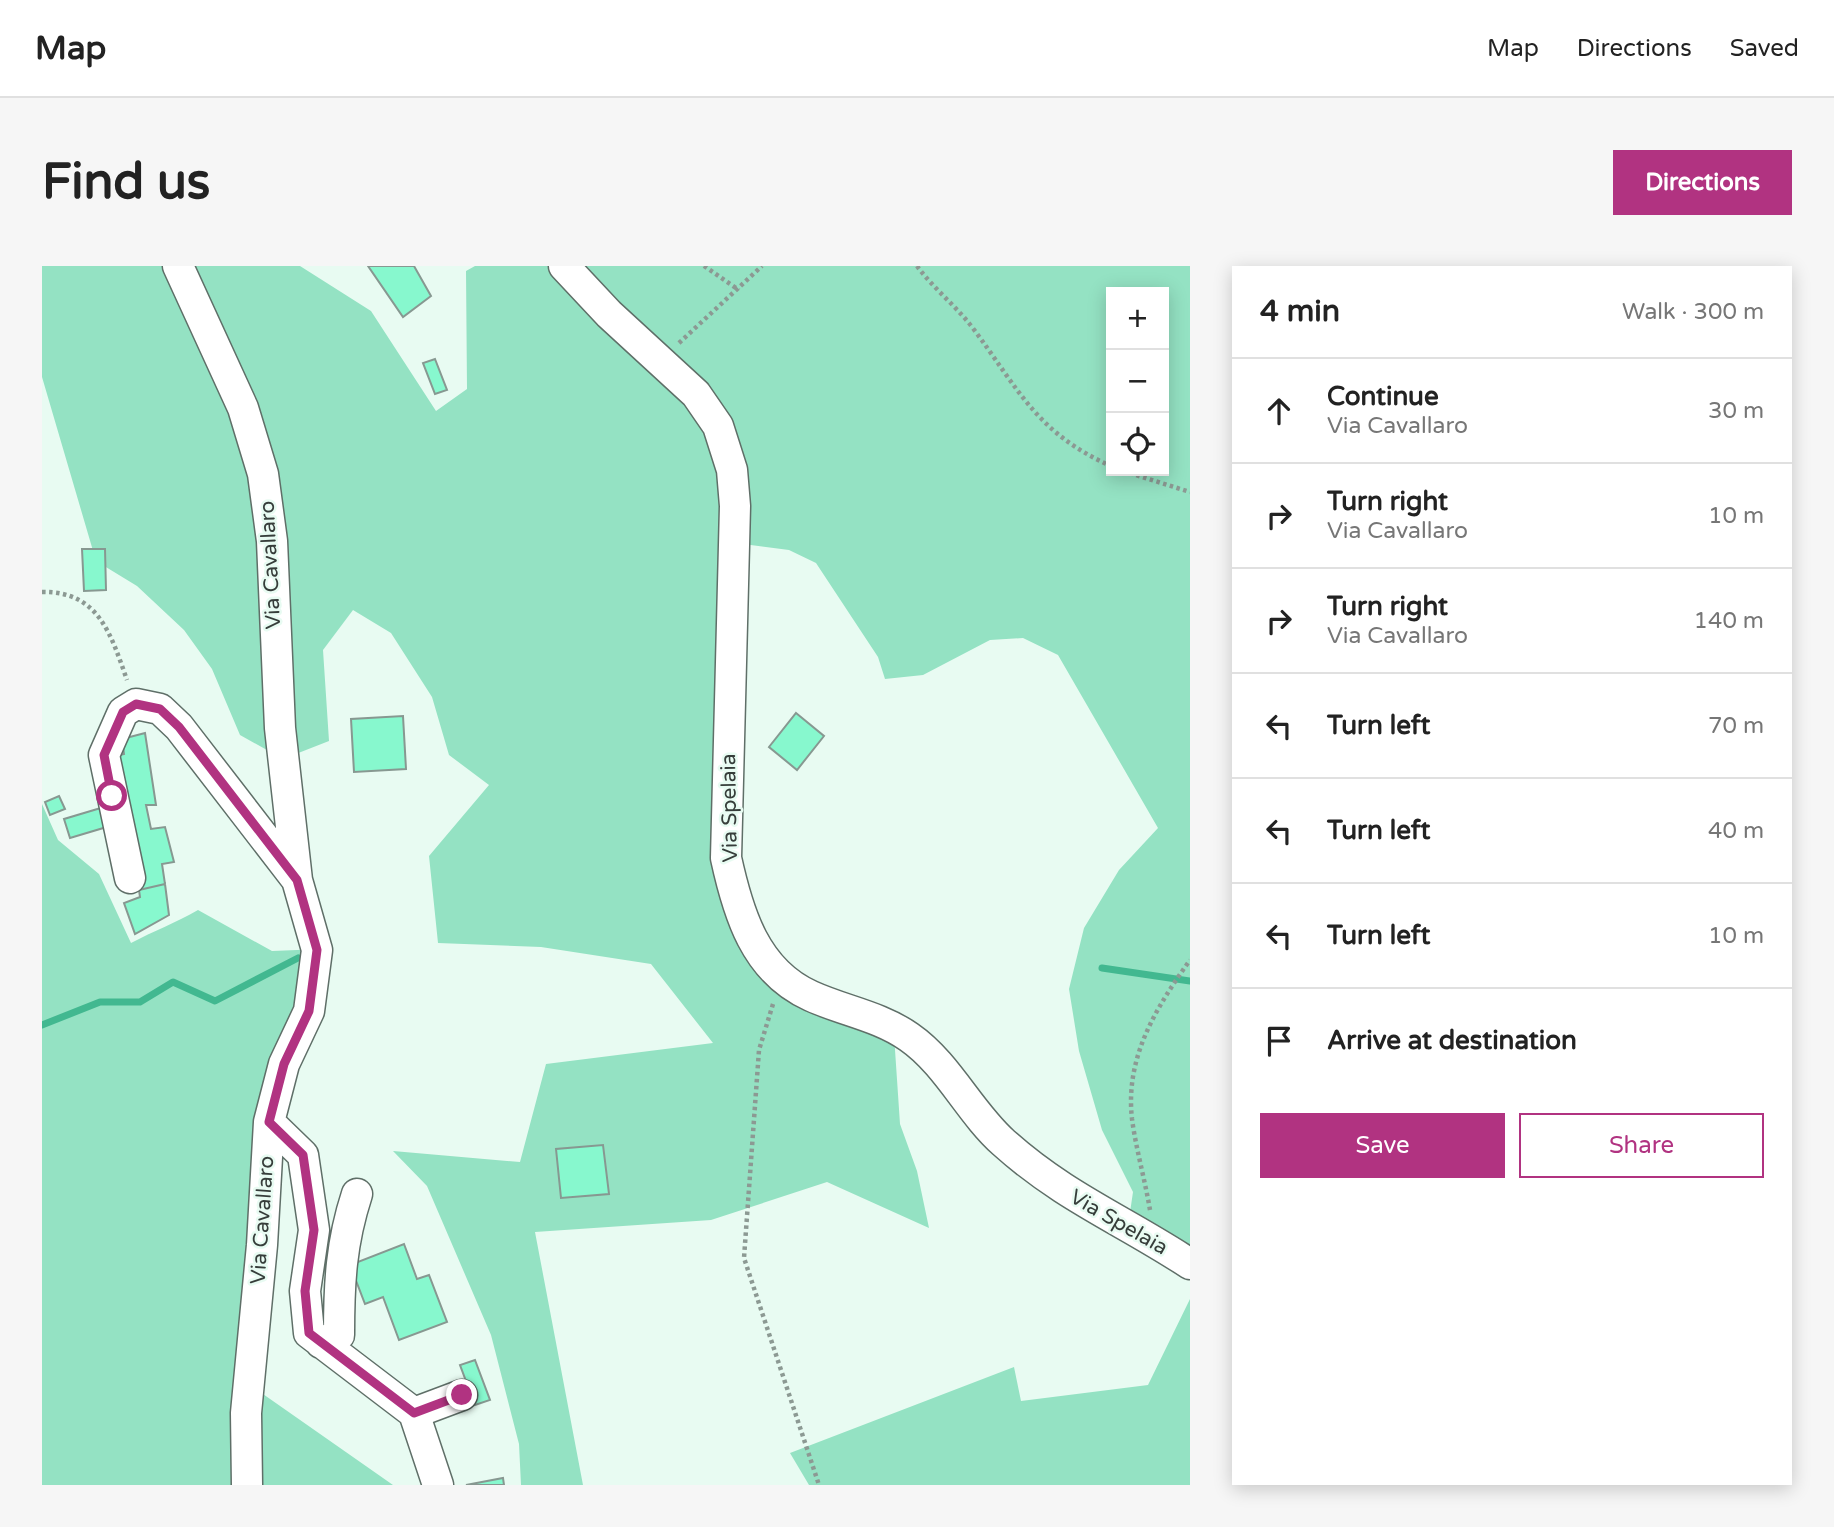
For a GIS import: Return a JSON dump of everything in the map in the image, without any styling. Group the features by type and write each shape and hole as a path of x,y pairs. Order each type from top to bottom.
{"street":[{"name":"Via Cavallaro","path":"178,266 243,408 264,474 272,541 280,728 297,880 317,950 309,1011 284,1064 269,1122 262,1245 246,1413 247,1485"},
{"name":"Via Spelaia","path":"564,266 696,394 718,426 732,470 735,506 726,858 737,908 762,957 783,979 811,996 878,1020 909,1037 931,1056 983,1124 1041,1175 1190,1264"},
{"name":"Via Cavallaro","path":"136,704 160,709 179,727 297,880"},
{"path":"130,878 104,755 123,712 136,704"},
{"path":"269,1122 303,1155 314,1230 305,1291 309,1333 414,1413 438,1485"},
{"path":"321,1343 339,1335 338,1273 346,1226 357,1194"},
{"path":"414,1413 462,1395"}],"path":[{"path":"704,266 739,290"},
{"path":"659,360 739,290 762,266"},
{"path":"917,266 971,325 1040,421 1089,456 1106,464"},
{"path":"1139,476 1190,492"},
{"path":"42,592 60,592 81,599 108,629 136,704"},
{"path":"1157,1245 1132,1119 1134,1068 1145,1032 1159,1004 1190,960"},
{"path":"783,979 759,1050 744,1258 819,1485"}],"green space":[{"path":"42,266 300,266 371,311 436,411 467,389 466,271 475,266 1190,266 1190,1261 1128,1226 1133,1192 1102,1130 1079,1051 1069,989 1084,928 1119,870 1158,828 1058,655 1023,638 990,640 923,675 885,679 878,657 816,563 789,550 728,542 734,879 758,944 818,997 894,1035 900,1124 917,1171 929,1228 827,1182 711,1220 535,1232 583,1485 521,1485 519,1444 491,1335 427,1186 393,1151 520,1162 546,1064 713,1043 651,964 541,947 438,943 429,856 489,785 449,755 432,697 391,633 353,610 323,650 329,741 283,759 240,735 212,669 184,630 137,586 96,561 42,377"},
{"path":"42,804 58,840 99,874 131,943 198,910 272,951 322,949 277,1126 250,1385 393,1485 42,1485"},
{"path":"1190,1299 1190,1485 809,1485 790,1453 1014,1367 1021,1401 1148,1385"}],"building":[{"path":"368,266 414,266 431,296 403,317"},
{"path":"435,359 447,390 435,394 423,363"},
{"path":"82,549 105,549 106,590 84,591"},
{"path":"796,713 824,736 797,770 769,747"},
{"path":"403,716 406,769 354,772 351,719"},
{"path":"145,733 156,805 146,805 151,829 165,827 174,862 162,864 165,884 139,890 108,758 124,754 122,739"},
{"path":"59,796 65,809 50,815 45,802"},
{"path":"104,807 110,826 70,838 64,819"},
{"path":"165,884 169,915 135,934 124,903 140,897 139,890"},
{"path":"603,1145 609,1194 561,1198 556,1149"},
{"path":"404,1244 417,1279 429,1275 447,1322 399,1340 383,1297 365,1304 350,1265"},
{"path":"475,1360 490,1400 475,1405 460,1365"},
{"path":"503,1478 504,1485 466,1485"}],"waterway":[{"path":"42,1025 100,1002 140,1002 173,982 215,1001 298,958"},
{"path":"1102,968 1190,981"}],"route":[{"path":"112,796 104,755 123,712 136,704 160,709 179,727 297,880 317,950 309,1011 284,1064 269,1122 303,1155 314,1230 305,1291 309,1333 337,1357 414,1413 462,1395"}]}
